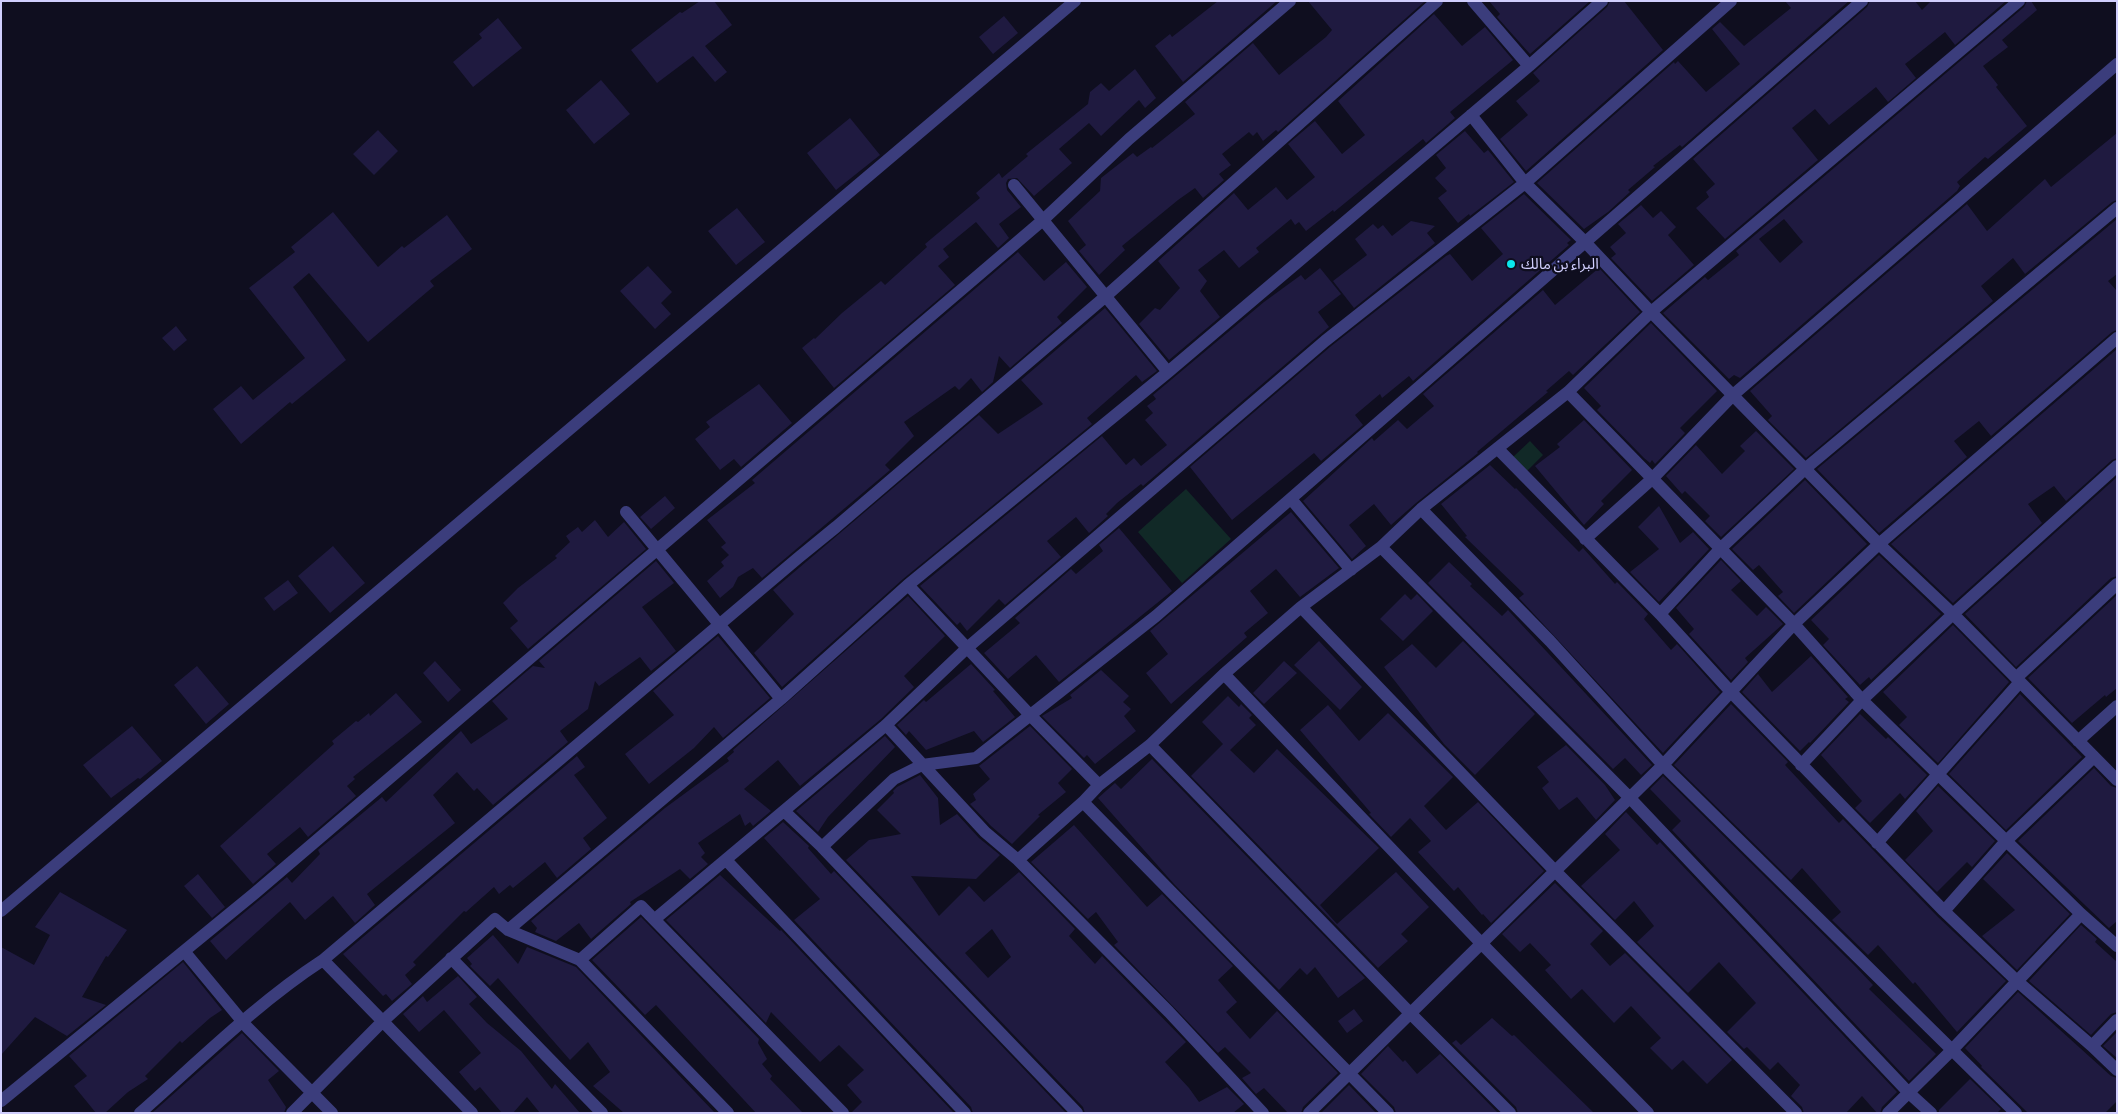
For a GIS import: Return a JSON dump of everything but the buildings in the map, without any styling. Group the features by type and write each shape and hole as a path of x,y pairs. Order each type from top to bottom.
{"street":[{"path":"1,911 1075,1"},
{"path":"1,1101 255,893 657,550 1043,220 1129,139 1290,1"},
{"path":"140,1113 243,1022 284,988 323,960 836,527 1106,296 1437,1"},
{"path":"1473,1 1529,66"},
{"path":"508,930 781,699 908,585 1168,372 1529,66 1602,1"},
{"path":"655,919 886,725 967,648 1325,341 1525,183 1731,1"},
{"path":"822,846 894,779 922,765 976,758 1156,616 1862,1"},
{"path":"1018,860 1083,802 1099,785 1150,745 1224,674 1301,607 1382,547 1422,509 1568,392 1651,312 2018,1"},
{"path":"1584,539 1652,479 1733,395 2117,64"},
{"path":"1471,115 1525,183 1586,243 1651,312 1879,544 1953,614 2117,780"},
{"path":"1014,185 1168,372"},
{"path":"1660,614 1721,548 1806,468 2117,208"},
{"path":"1309,1113 1662,765 1794,624 1879,544 2117,338"},
{"path":"1568,392 1794,624 1862,700 2081,914 2117,946"},
{"path":"1498,449 1584,539 1660,614 1731,692 1944,911 2017,981 2117,1070"},
{"path":"1801,764 1862,700 1953,614 2117,466"},
{"path":"1291,499 1351,570"},
{"path":"1422,509 1550,641 1662,765 2016,1113"},
{"path":"626,512 781,699"},
{"path":"1382,547 1629,797 1908,1093 1931,1113"},
{"path":"1877,843 1940,775 2018,680 2117,584"},
{"path":"908,585 1031,716 1099,785"},
{"path":"1301,607 1555,871 1796,1113"},
{"path":"1224,674 1481,943 1648,1113"},
{"path":"2078,741 2117,706"},
{"path":"886,725 985,832 1018,860 1169,1012 1263,1113"},
{"path":"1150,745 1410,1013 1510,1113"},
{"path":"1944,911 2006,840 2094,757"},
{"path":"1083,802 1388,1113"},
{"path":"784,810 822,846 1077,1113"},
{"path":"726,860 965,1113"},
{"path":"580,960 641,906 843,1113"},
{"path":"1888,1113 1951,1051 2081,914"},
{"path":"292,1113 383,1021 495,920 508,930 580,960 728,1113"},
{"path":"184,951 243,1022 332,1113"},
{"path":"451,958 602,1113"},
{"path":"323,960 472,1113"},
{"path":"2092,1046 2117,1020"}],"green space":[{"path":"1530,441 1543,455 1527,471 1513,457"},
{"path":"1186,489 1231,539 1182,583 1138,532"}],"place":[{"name":"البراء بن مالك","path":"1511,264"}]}
